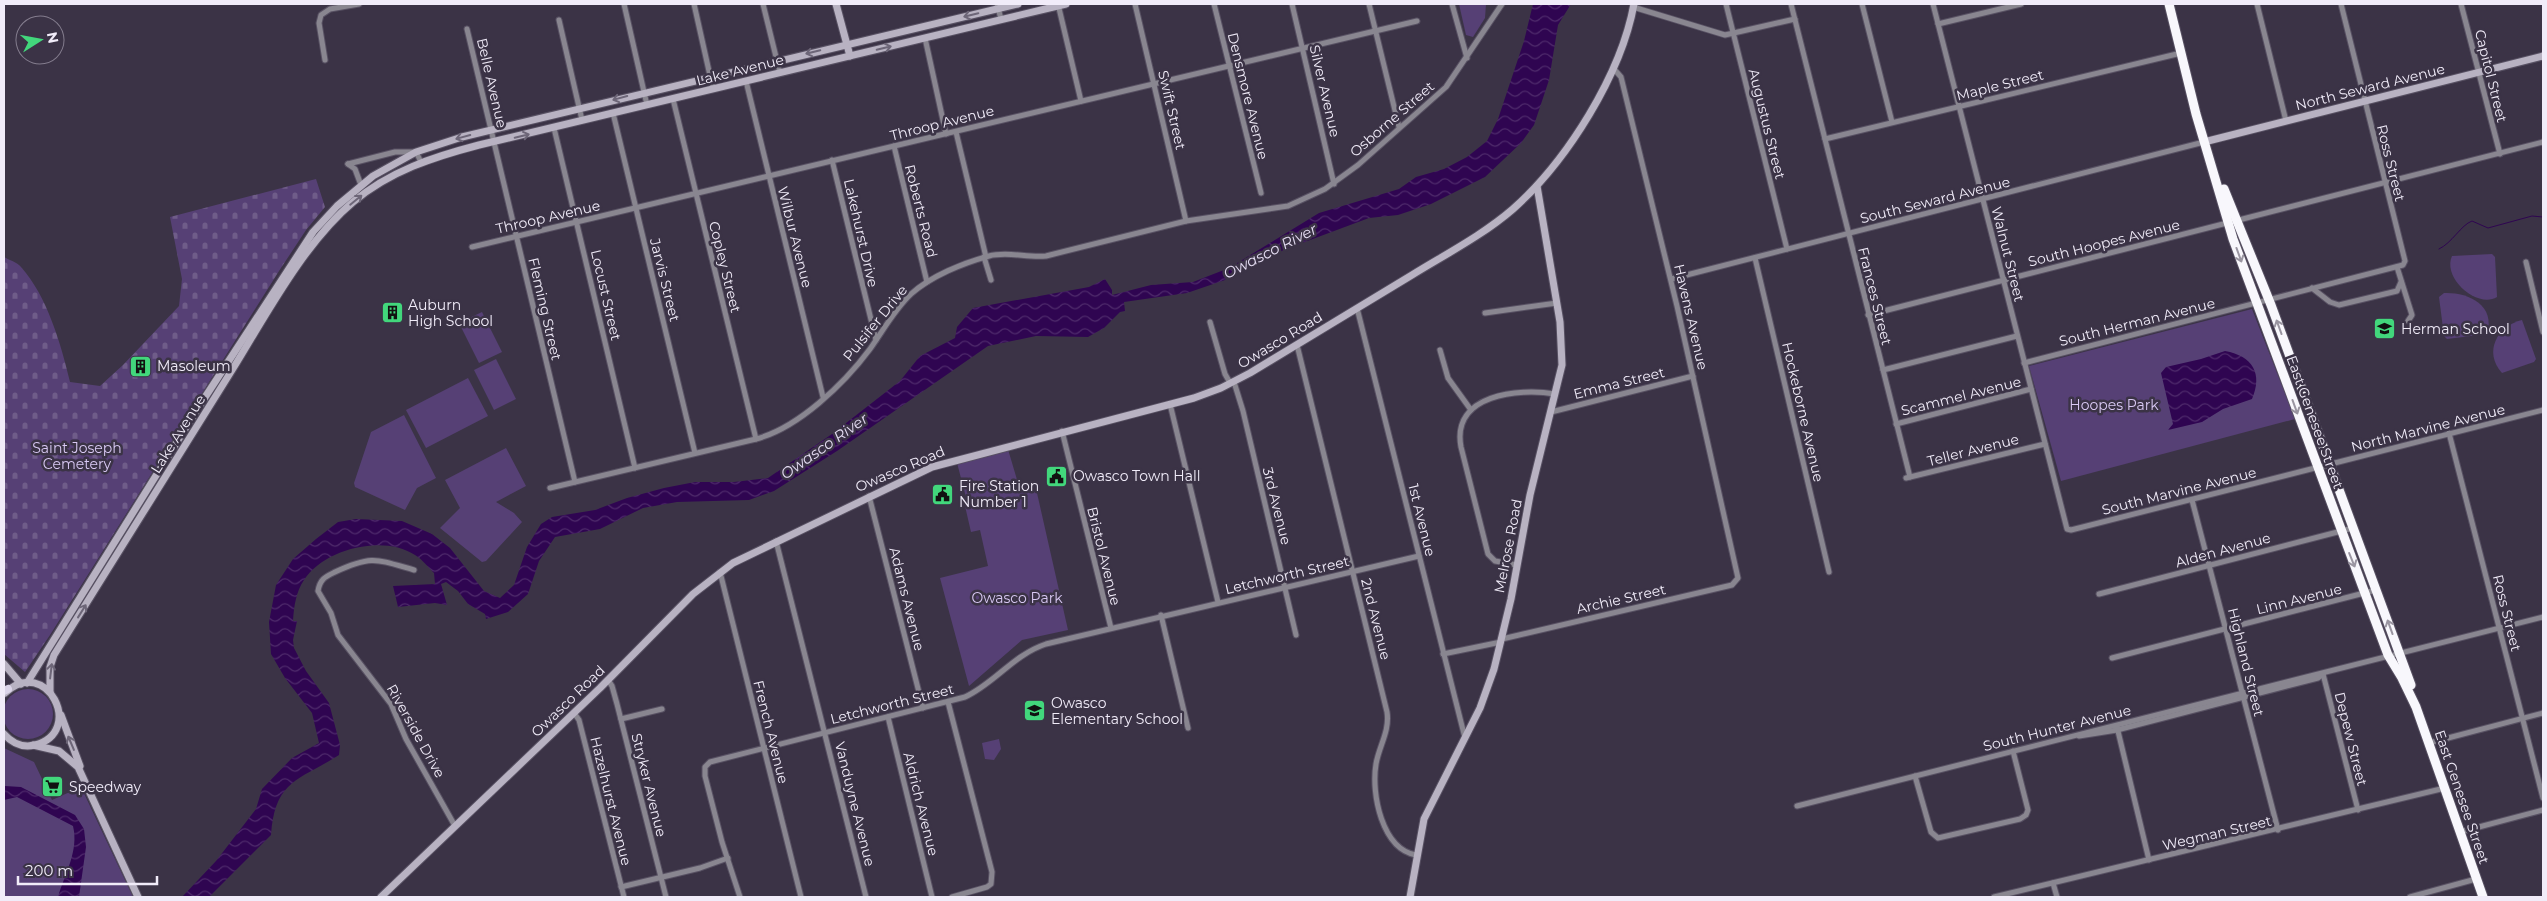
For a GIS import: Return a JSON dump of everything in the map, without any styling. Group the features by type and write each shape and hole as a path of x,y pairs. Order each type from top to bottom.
{"highway":[{"name":"East Genesee Street","path":"2169,4 2204,142 2234,222 2268,299 2330,465 2399,652 2416,707 2483,897"},
{"name":"East Genesee Street","path":"2234,222 2256,303 2341,532 2388,655 2416,707"}],"main road":[{"path":"836,4 850,56"},
{"name":"Lake Avenue","path":"24,683 303,246 323,220 361,185 391,165 416,152 492,129 998,6 1018,4"},
{"name":"Lake Avenue","path":"50,692 50,667 56,652 264,319 317,240 334,219 366,192 396,172 421,162 494,142 1066,4"},
{"name":"Owasco Road","path":"381,897 608,680 693,594 720,572 776,541 932,467 1062,431 1170,404 1234,382 1484,231 1512,210 1537,186 1576,135 1614,68 1627,35 1633,5"},
{"name":"North Seward Avenue","path":"2204,142 2543,56"},
{"name":"Melrose Road","path":"1410,897 1416,855 1424,819 1486,694 1501,641 1530,495 1555,394 1562,352 1557,304 1537,186"},
{"path":"4,664 24,683"},
{"path":"5,691 24,683 38,684 50,692 59,709 84,776 138,897"},
{"path":"33,745 42,742 53,732 58,724 59,709"},
{"path":"4,734 18,744 54,748 64,753 73,760 84,776"}],"street":[{"path":"325,60 319,23 321,14 330,9 359,4"},
{"path":"624,4 647,105"},
{"path":"694,4 713,89"},
{"path":"763,4 780,73"},
{"name":"Swift Street","path":"1135,4 1186,221"},
{"name":"Densmore Avenue","path":"1214,4 1261,193"},
{"name":"Silver Avenue","path":"1292,4 1334,184"},
{"path":"1369,4 1399,127"},
{"path":"1452,4 1467,58"},
{"name":"Osborne Street","path":"1264,208 1283,207 1298,203 1334,184 1446,87 1502,4"},
{"name":"Augustus Street","path":"1726,4 1787,250"},
{"name":"Frances Street","path":"1791,4 1883,370 1908,478"},
{"path":"1862,4 1892,122"},
{"name":"Walnut Street","path":"1933,4 2061,509"},
{"path":"1938,24 2021,4"},
{"path":"2257,4 2286,121"},
{"name":"Ross Street","path":"2340,4 2405,261 2397,267 2412,315 2408,321"},
{"name":"Capitol Street","path":"2461,4 2500,154"},
{"path":"1058,5 1082,101"},
{"path":"1633,5 1724,35 1734,35 1795,19"},
{"path":"998,6 1001,19"},
{"path":"559,20 582,120"},
{"name":"Throop Avenue","path":"472,247 1417,21"},
{"name":"Belle Avenue","path":"468,29 494,142"},
{"path":"925,38 946,134"},
{"name":"Maple Street","path":"1825,139 2181,53"},
{"name":"Havens Avenue","path":"1614,68 1620,75 1623,86 1671,279 1738,574"},
{"name":"Wilbur Avenue","path":"746,81 823,397"},
{"name":"Copley Street","path":"673,99 756,439"},
{"name":"Jarvis Street","path":"614,113 695,453"},
{"name":"Locust Street","path":"554,128 635,468"},
{"path":"956,132 991,280"},
{"name":"Fleming Street","path":"494,142 575,482"},
{"name":"South Seward Avenue","path":"1671,279 2204,142"},
{"name":"South Hoopes Avenue","path":"1868,315 2543,142"},
{"name":"Roberts Road","path":"894,146 927,282"},
{"name":"Lake Avenue","path":"361,185 355,169 348,164 395,152 416,152"},
{"path":"416,152 421,162"},
{"name":"Lakehurst Drive","path":"832,160 876,340"},
{"name":"Pulsifer Drive","path":"550,488 756,439 782,429 847,376 903,303 927,282 985,257 1007,254 1030,257 1046,256 1186,221 1264,208"},
{"name":"Hockeborne Avenue","path":"1755,258 1829,572"},
{"path":"2526,262 2543,332"},
{"name":"South Herman Avenue","path":"2024,363 2397,267"},
{"path":"2312,288 2330,302 2342,306 2397,291 2401,282"},
{"path":"1485,313 1557,304"},
{"name":"1st Avenue","path":"1358,308 1465,738"},
{"path":"1210,322 1226,378 1234,382"},
{"path":"1883,370 2017,336"},
{"name":"2nd Avenue","path":"1297,345 1388,717 1375,772 1378,802 1382,817 1393,841 1402,851 1416,855"},
{"path":"1440,350 1448,378 1471,410"},
{"name":"Emma Street","path":"1551,412 1693,376"},
{"name":"3rd Avenue","path":"1234,382 1243,411 1296,635"},
{"name":"Scammel Avenue","path":"1896,424 2031,389"},
{"path":"1517,566 1495,561 1486,550 1459,439 1461,425 1471,410 1505,393 1555,394"},
{"path":"1170,404 1218,602"},
{"name":"North Marvine Avenue","path":"2318,468 2543,410"},
{"name":"Bristol Avenue","path":"1062,431 1111,628"},
{"name":"Ross Street","path":"2450,433 2543,798"},
{"name":"Teller Avenue","path":"1908,478 2045,444"},
{"name":"South Marvine Avenue","path":"2061,509 2065,527 2071,530 2318,468"},
{"name":"Adams Avenue","path":"869,496 922,708"},
{"name":"Highland Street","path":"2192,500 2278,830"},
{"name":"Alden Avenue","path":"2099,594 2353,528"},
{"name":"Vanduyne Avenue","path":"776,541 826,732 866,897"},
{"name":"Letchworth Street","path":"728,858 705,776 705,767 710,762 948,702 979,690 1026,652 1046,644 1161,615 1419,556"},
{"name":"Riverside Drive","path":"414,570 380,560 353,563 323,578 318,591 331,613 338,635 391,704 406,739 455,826"},
{"name":"French Avenue","path":"720,572 800,897"},
{"name":"Archie Street","path":"1443,654 1732,585 1737,581 1738,574"},
{"name":"Linn Avenue","path":"2112,658 2376,590"},
{"path":"1161,615 1188,728"},
{"name":"South Hunter Avenue","path":"1797,806 2071,736 2117,727 2318,678 2322,674 2388,655 2543,616"},
{"name":"Depew Street","path":"2322,674 2358,810"},
{"name":"Stryker Avenue","path":"608,680 612,686 621,719 666,897"},
{"path":"948,702 992,879 991,884 984,888 952,897"},
{"path":"621,719 662,709"},
{"name":"Hazelhurst Avenue","path":"574,713 579,720 624,897"},
{"path":"2429,742 2543,713"},
{"name":"Aldrich Avenue","path":"888,717 932,897"},
{"path":"2117,727 2149,860"},
{"path":"1915,776 1931,832 1938,838 2020,819 2026,815 2028,810 2013,751"},
{"name":"Wegman Street","path":"1994,897 2278,830 2445,788"},
{"path":"2460,832 2543,810"},
{"path":"621,887 710,865 728,858 740,897"},
{"path":"2410,897 2476,879"},
{"path":"2053,883 2057,897"}],"green space":[{"path":"1459,4 1486,4 1485,18 1473,37 1466,35"},
{"name":"Saint Joseph Cemetery","path":"316,179 325,207 306,230 279,271 25,672 4,654 4,257 19,265 46,306 70,382 100,386 123,365 179,306 182,279 170,217"},
{"path":"2492,254 2495,257 2497,297 2489,300 2480,299 2471,295 2457,282 2450,265 2452,256"},
{"path":"2444,293 2462,295 2477,302 2487,315 2489,324 2487,334 2447,339 2444,336 2439,297"},
{"name":"Hoopes Park","path":"2252,309 2295,419 2061,481 2029,366"},
{"path":"482,312 502,352 479,363 459,323"},
{"path":"2522,320 2536,359 2534,362 2502,373 2496,365 2494,357 2493,349 2496,341 2506,328"},
{"path":"496,359 516,399 494,410 474,370"},
{"path":"468,378 488,416 426,448 406,410"},
{"path":"404,415 436,478 417,488 405,510 355,487 354,483 371,432"},
{"name":"Owasco Park","path":"1007,446 1018,483 1037,493 1068,630 1022,640 969,686 940,578 988,566 980,530 971,532 965,506 968,505 956,459"},
{"path":"506,448 526,486 496,502 514,513 522,522 486,561 482,562 440,528 460,508 445,480"},
{"path":"23,689 33,689 46,696 53,709 53,719 46,732 33,739 23,739 14,735 7,728 3,719 3,709 7,700 14,693"},
{"path":"999,739 1001,749 994,760 985,759 982,743"},
{"path":"4,748 34,762 52,800 81,787 133,897 4,897"}],"water":[{"name":"Owasco River","path":"1533,4 1571,4 1558,25 1549,80 1534,125 1521,143 1485,177 1431,204 1398,215 1369,218 1286,249 1248,266 1225,280 1187,293 1124,302 1125,311 1120,312 1104,328 1088,337 1036,336 988,346 837,451 774,491 749,500 677,502 643,508 600,529 555,537 539,561 528,594 508,612 486,619 485,614 468,604 458,591 446,582 441,584 447,605 435,603 398,607 393,586 435,584 434,573 428,566 418,557 402,549 387,546 355,548 325,560 313,569 299,589 294,610 293,621 297,621 293,640 294,648 306,671 329,703 340,745 339,755 301,777 283,792 273,817 271,835 209,897 182,897 216,861 256,809 262,789 292,758 319,743 312,713 285,678 271,654 269,622 276,585 293,559 338,522 356,519 402,521 432,534 450,548 484,591 500,598 514,585 527,547 541,524 552,517 595,510 627,498 695,482 734,482 768,478 832,434 900,381 920,356 955,338 957,327 973,308 1089,287 1105,279 1112,290 1112,295 1151,285 1193,282 1229,268 1319,213 1399,189 1416,177 1444,169 1467,157 1487,141 1498,119 1524,41"},
{"path":"2225,351 2243,357 2253,368 2256,374 2256,382 2252,399 2223,409 2202,422 2168,430 2173,424 2161,373 2166,367"},
{"path":"5,786 21,787 75,815 84,829 86,847 79,897 58,897 73,853 73,826 17,797 4,800"}],"waterway":[{"path":"2439,249 2472,221 2488,228 2532,216 2543,217"}],"place":[{"name":"Auburn High School","path":"392,313"},
{"name":"Herman School","path":"2385,329"},
{"name":"Masoleum","path":"141,366"},
{"name":"Owasco Town Hall","path":"1057,476"},
{"name":"Fire Station Number 1","path":"943,494"},
{"name":"Owasco Elementary School","path":"1035,711"},
{"name":"Speedway","path":"53,787"}]}
